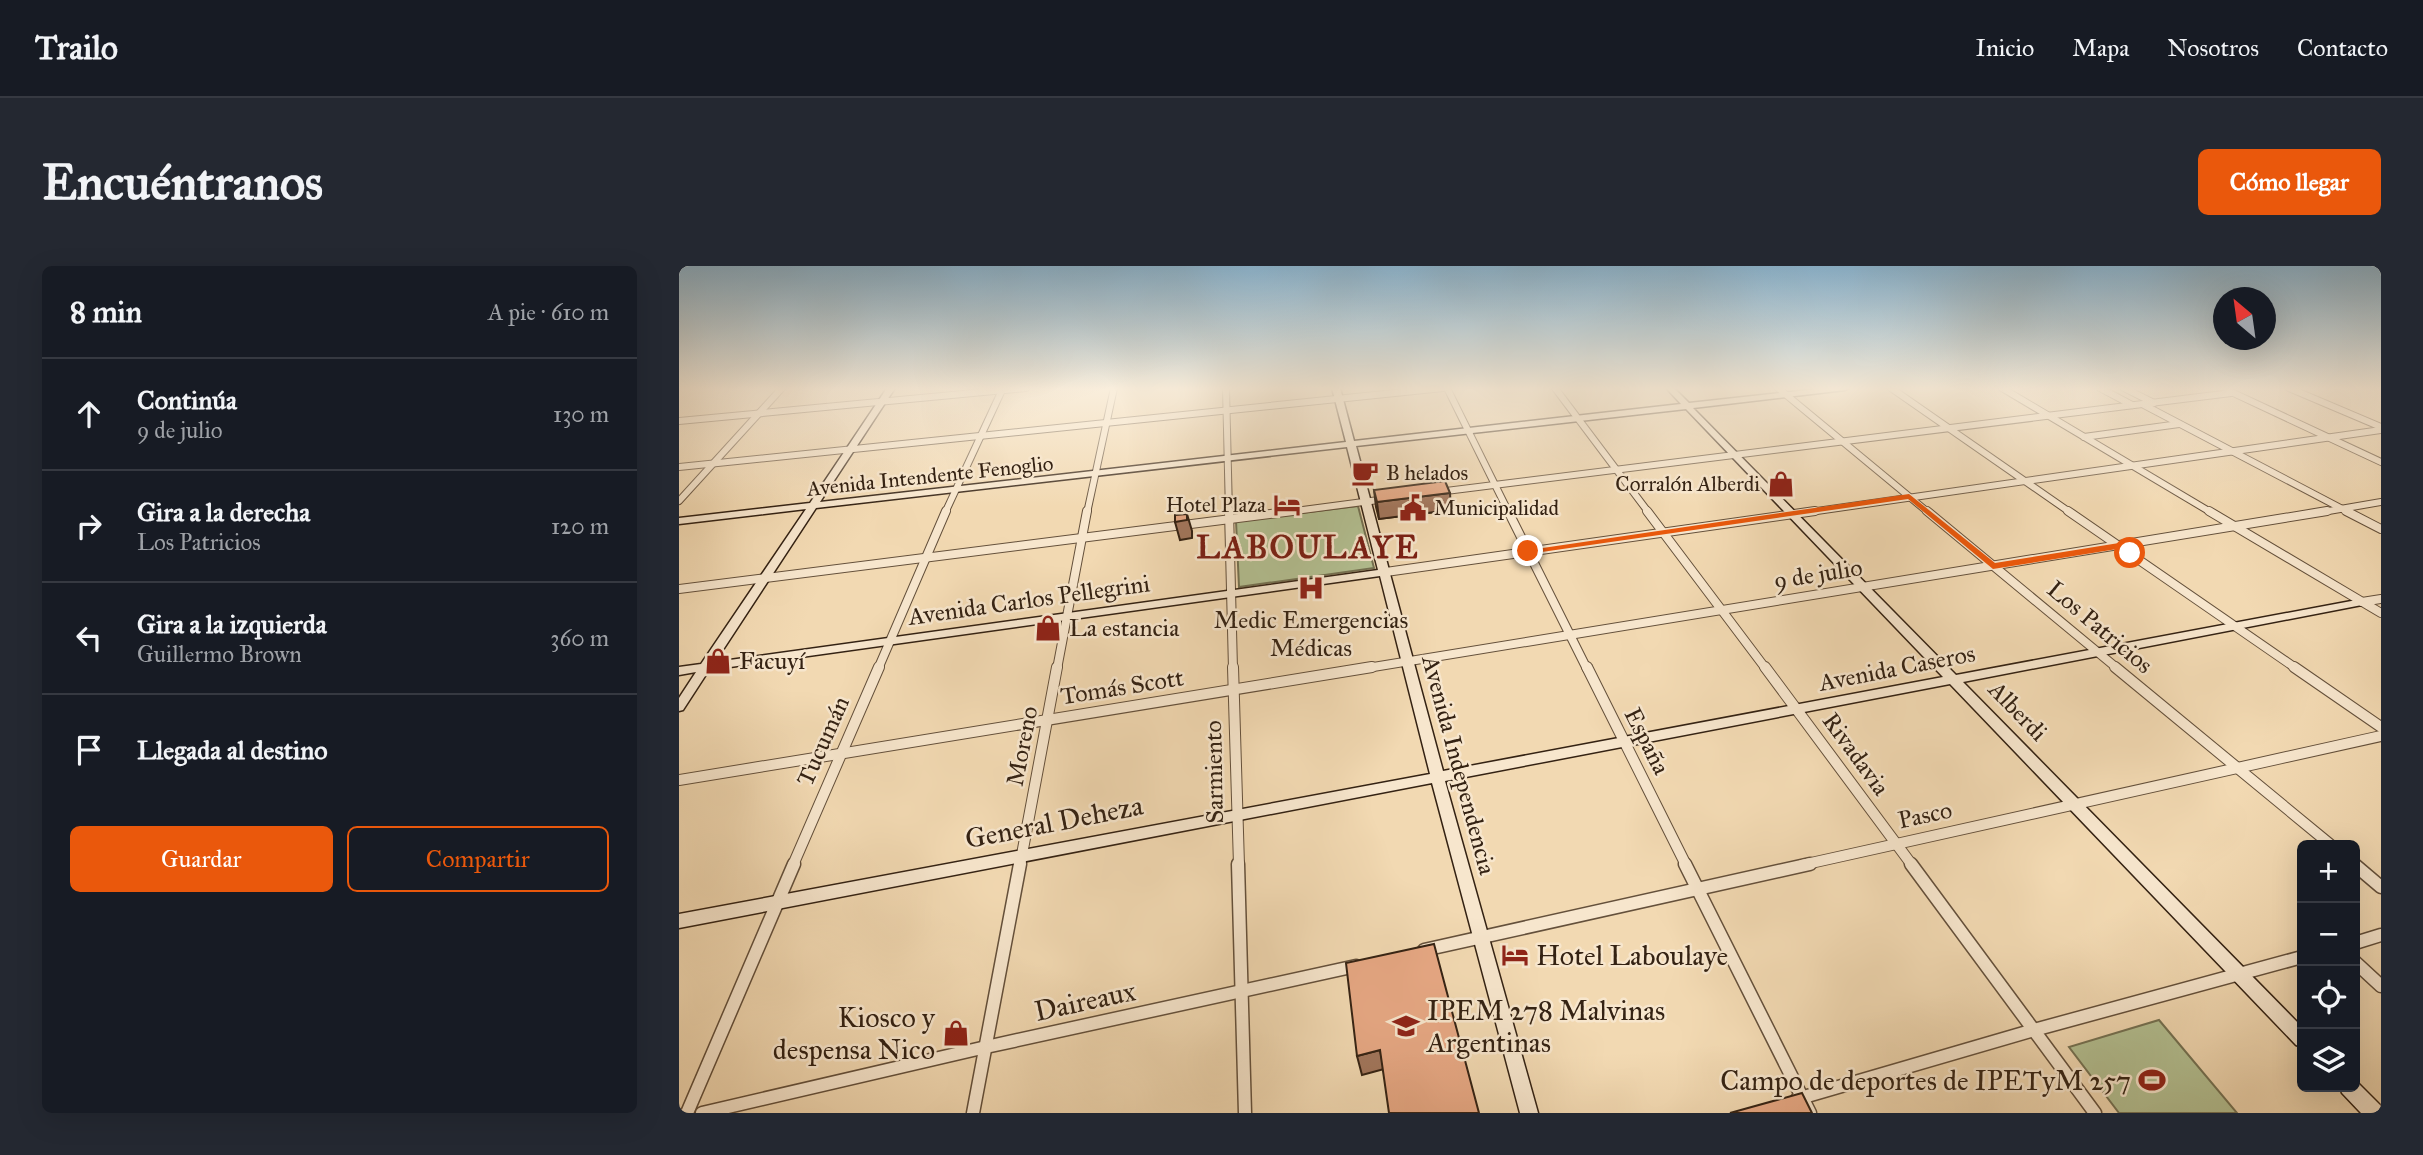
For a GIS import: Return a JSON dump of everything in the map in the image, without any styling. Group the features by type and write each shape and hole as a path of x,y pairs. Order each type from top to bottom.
{"main road":[{"path":"679,707 864,428"},
{"name":"Avenida Independencia","path":"1347,428 1479,938 1529,1113"},
{"name":"Avenida Intendente Fenoglio","path":"679,522 1506,428"},
{"name":"Alberdi","path":"1708,428 2297,1034"},
{"name":"Avenida Carlos Pellegrini","path":"679,671 1386,572"},
{"name":"Avenida Caseros","path":"1439,776 2362,602"},
{"name":"General Deheza","path":"679,921 1439,776"},
{"path":"2354,1092 2374,1113"}],"street":[{"path":"679,501 747,428"},
{"name":"Tucumán","path":"687,1113 840,754 984,428"},
{"path":"679,467 1053,428"},
{"name":"Moreno","path":"974,1113 1021,855 1070,615 1094,474 1106,428"},
{"name":"Sarmiento","path":"1227,428 1245,1113"},
{"name":"España","path":"1466,428 1497,485 1569,635 1809,1113"},
{"name":"Rivadavia","path":"1584,428 1796,708 2095,1113"},
{"name":"Los Patricios","path":"1826,428 2325,840"},
{"path":"1432,493 1961,428"},
{"path":"2068,428 2381,613"},
{"path":"2084,437 2155,428"},
{"path":"2188,428 2381,529"},
{"path":"2306,428 2381,462"},
{"path":"1949,429 2381,727"},
{"path":"1386,572 2381,431"},
{"path":"679,589 1392,498"},
{"path":"2235,527 2381,502"},
{"name":"9 de julio","path":"1406,662 2235,527"},
{"path":"2362,602 2381,599"},
{"name":"Tomás Scott","path":"679,780 1406,662"},
{"name":"Pasco","path":"1479,938 2381,736"},
{"path":"2360,869 2381,887"},
{"path":"2360,941 2381,935"},
{"path":"1412,953 1479,938"},
{"path":"1780,1104 2034,1030 2297,958"},
{"name":"Daireaux","path":"702,1113 1373,962"},
{"path":"2359,966 2381,986"}],"green space":[{"path":"1358,506 1374,568 1239,587 1236,521"},
{"name":"Campo de deportes de IPETyM 257","path":"2159,1020 2237,1113 2119,1113 2069,1047"}],"building":[{"path":"1445,481 1450,493 1377,502 1374,490"},
{"path":"1187,514 1187,520 1175,522 1175,515"},
{"name":"IPEM 278 Malvinas Argentinas","path":"1434,944 1479,1113 1389,1113 1380,1050 1357,1056 1346,963"},
{"path":"1802,1093 1812,1113 1730,1113"}],"place":[{"name":"B helados","path":"1365,473"},
{"name":"Corralón Alberdi","path":"1781,484"},
{"name":"Hotel Plaza","path":"1287,505"},
{"name":"Municipalidad","path":"1413,508"},
{"name":"Medic Emergencias Médicas","path":"1311,588"},
{"name":"La estancia","path":"1048,628"},
{"name":"Facuyí","path":"718,661"},
{"name":"Hotel Laboulaye","path":"1515,955"},
{"name":"IPEM 278 Malvinas Argentinas","path":"1406,1026"},
{"name":"Kiosco y despensa Nico","path":"956,1033"},
{"name":"Campo de deportes de IPETyM 257","path":"2152,1080"}],"district":[{"name":"LABOULAYE","path":"1308,547"}],"route":[{"path":"1528,551 1909,497 1993,566 2119,546 2130,553"}]}
